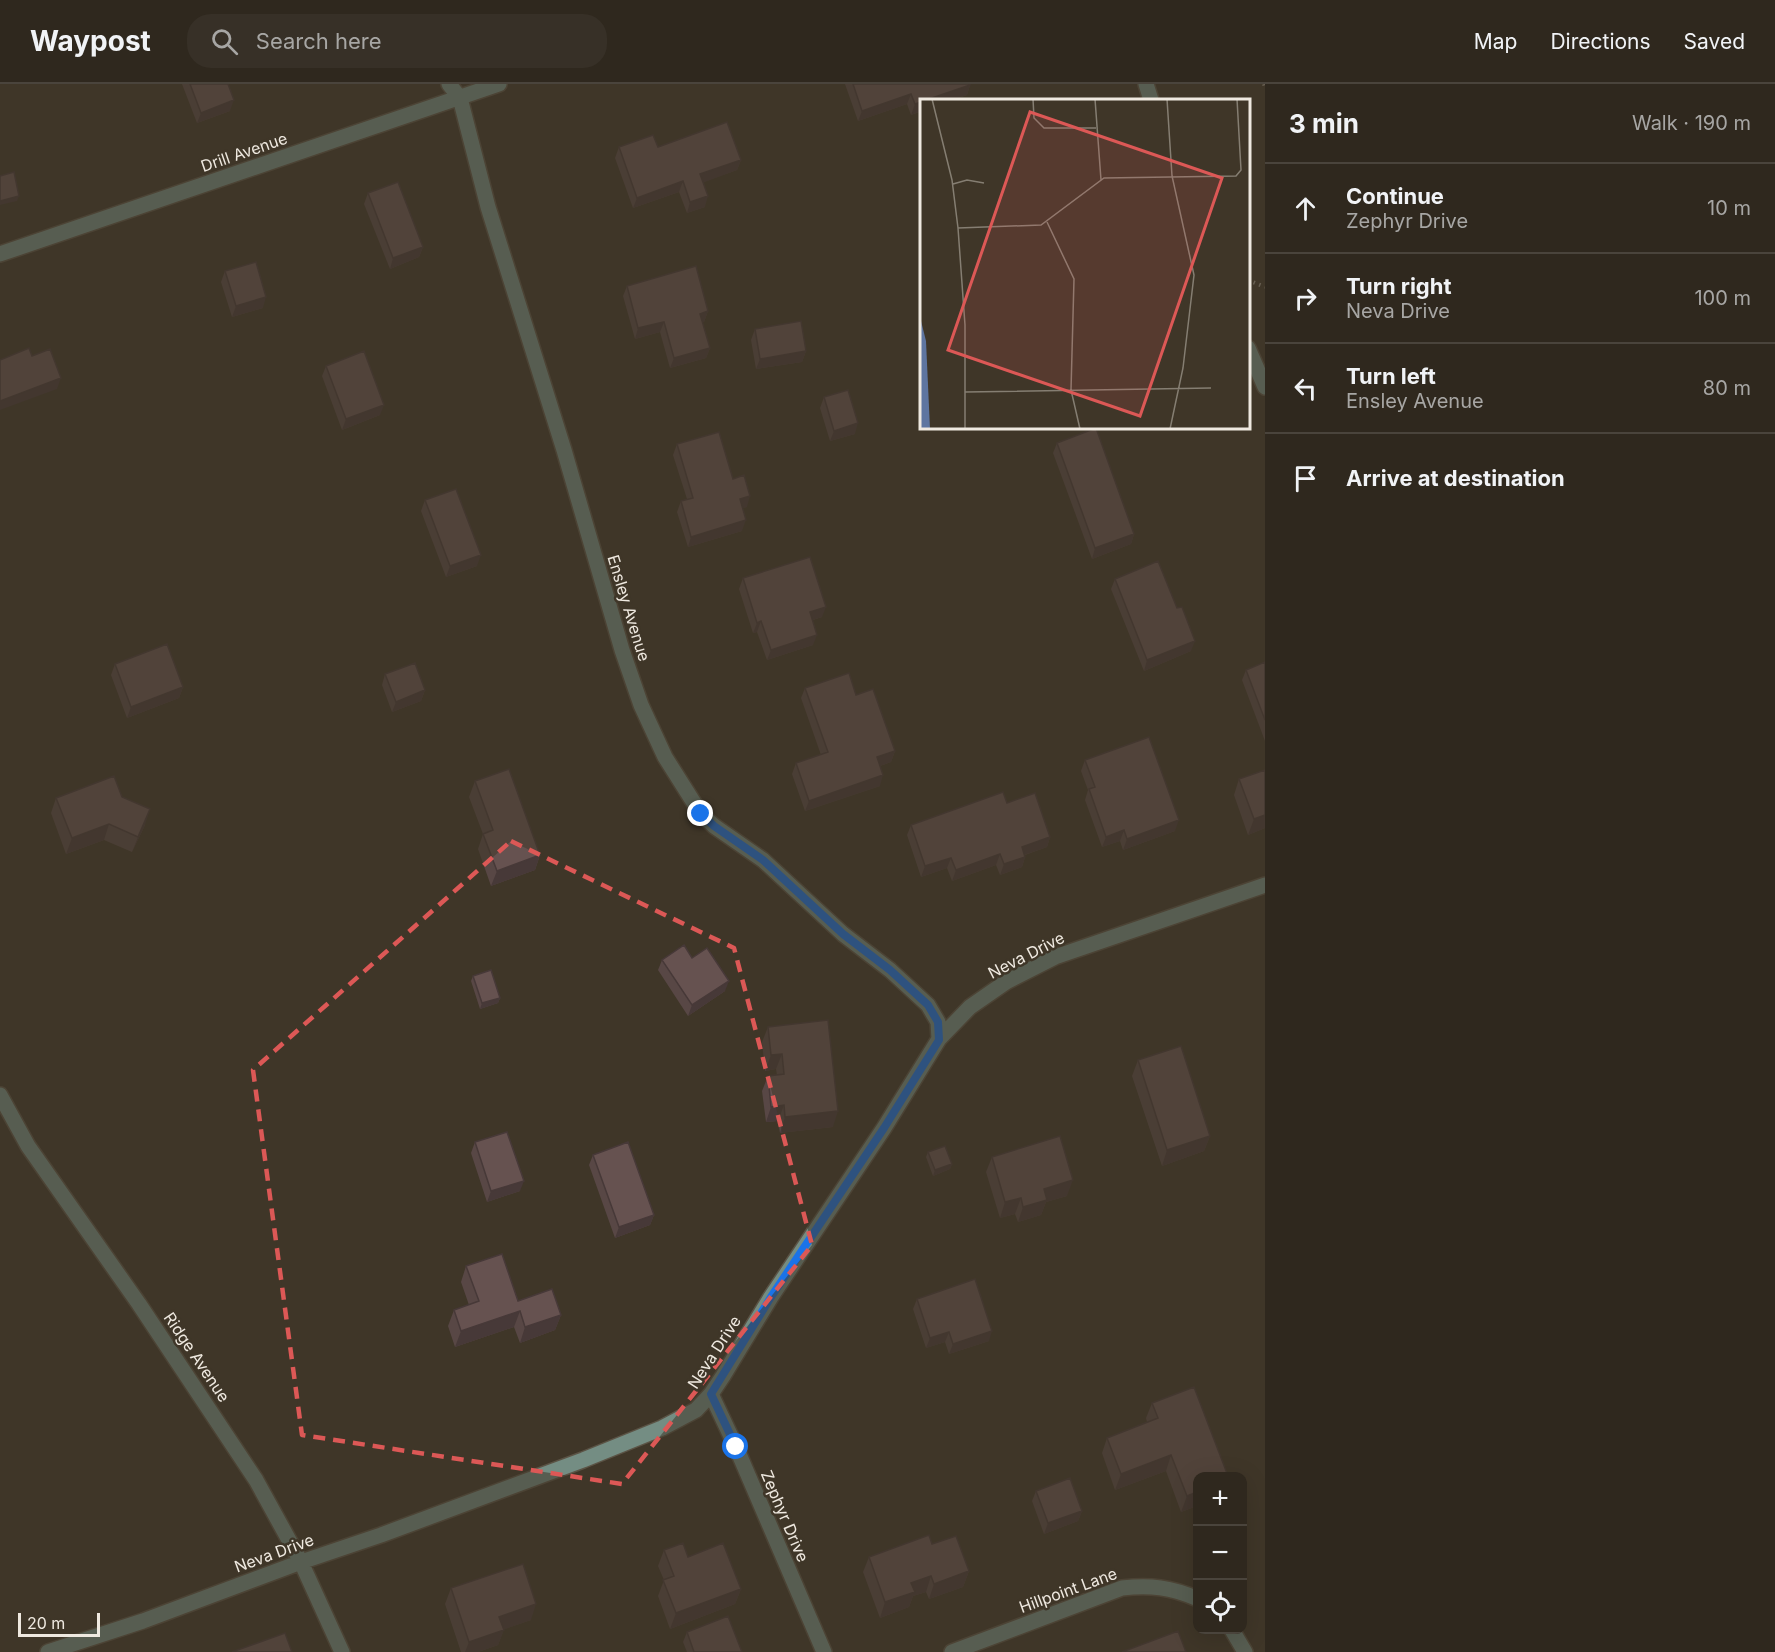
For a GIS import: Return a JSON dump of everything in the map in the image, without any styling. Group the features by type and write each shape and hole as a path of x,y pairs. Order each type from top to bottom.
{"street":[{"name":"Ensley Avenue","path":"449,84 460,98 488,207 564,450 622,650 641,705 665,757 701,814 763,860 843,934 890,970 928,1005 938,1022 939,1040"},
{"name":"Drill Avenue","path":"0,254 499,84"},
{"path":"1146,84 1151,99"},
{"path":"1250,353 1265,387"},
{"name":"Neva Drive","path":"48,1652 142,1621 381,1535 603,1452 662,1428 696,1410 711,1394 771,1297 884,1128 939,1040 970,1008 997,988 1055,957 1265,885"},
{"name":"Ridge Avenue","path":"0,1095 28,1146 222,1427 256,1480 301,1562 342,1652"},
{"name":"Zephyr Drive","path":"711,1394 824,1652"},
{"name":"Hillpoint Lane","path":"952,1652 1122,1588 1149,1586 1183,1592 1193,1597"},
{"path":"1235,1634 1245,1652"}],"path":[{"path":"1250,281 1265,287"}],"highlighted area":[{"path":"511,841 734,948 812,1245 622,1484 302,1435 253,1070"}],"building":[{"path":"190,84 228,84 234,100 201,113"},
{"path":"853,84 970,84 929,99 920,99 920,102 915,104 911,94 862,111"},
{"path":"727,122 741,160 700,174 708,196 690,202 683,181 637,198 619,147 653,135 658,147"},
{"path":"14,172 19,196 0,201 0,176"},
{"path":"398,182 423,247 393,258 368,193"},
{"path":"256,262 266,297 236,306 225,271"},
{"path":"696,266 708,311 700,314 710,348 674,358 664,322 638,328 627,286"},
{"path":"801,321 806,351 760,359 755,329"},
{"path":"29,348 32,356 50,349 61,378 0,401 0,360"},
{"path":"364,351 384,405 346,419 326,366"},
{"path":"848,390 858,423 834,431 824,397"},
{"path":"1096,429 1134,534 1095,548 1057,443"},
{"path":"719,432 733,479 744,475 750,496 740,499 746,520 691,537 681,501 693,498 677,444"},
{"path":"456,489 481,555 450,566 425,500"},
{"path":"810,557 826,607 810,612 817,635 771,650 761,621 757,623 743,578"},
{"path":"1158,561 1177,608 1182,607 1195,641 1147,660 1115,579"},
{"path":"167,644 183,687 131,707 115,664"},
{"path":"1265,662 1265,720 1246,670"},
{"path":"415,663 425,690 396,702 385,674"},
{"path":"849,673 856,695 873,689 895,751 877,757 883,775 809,801 796,763 828,752 805,688"},
{"path":"1149,737 1179,820 1127,839 1124,830 1106,837 1089,789 1095,787 1085,760"},
{"path":"509,769 540,855 497,871 483,834 493,830 475,781"},
{"path":"1265,770 1265,815 1254,819 1239,779"},
{"path":"114,776 122,797 150,809 138,837 109,824 72,838 56,798"},
{"path":"1003,792 1007,803 1035,793 1050,837 1022,847 1025,857 1004,864 1000,854 956,870 951,858 925,866 911,825"},
{"path":"684,945 692,958 707,948 729,981 692,1005 662,960"},
{"path":"491,970 500,998 482,1003 473,976"},
{"path":"828,1020 838,1111 785,1117 784,1105 771,1107 768,1076 784,1074 782,1054 771,1055 768,1027"},
{"path":"1181,1046 1210,1136 1167,1150 1138,1060"},
{"path":"507,1132 524,1181 491,1191 475,1142"},
{"path":"1060,1136 1073,1180 1044,1189 1047,1200 1023,1207 1021,1198 1005,1202 992,1157"},
{"path":"628,1142 654,1215 619,1227 593,1155"},
{"path":"945,1146 952,1164 935,1170 928,1152"},
{"path":"502,1254 518,1301 552,1289 561,1315 525,1327 520,1311 461,1331 454,1310 479,1301 466,1266"},
{"path":"975,1279 992,1331 953,1344 949,1332 930,1338 917,1299"},
{"path":"1194,1387 1226,1472 1193,1472 1193,1494 1187,1496 1171,1455 1121,1474 1107,1438 1158,1418 1152,1403"},
{"path":"1070,1478 1082,1511 1048,1523 1036,1491"},
{"path":"929,1535 932,1544 956,1536 969,1571 934,1584 931,1576 911,1583 915,1592 885,1602 869,1557"},
{"path":"683,1543 688,1557 723,1543 741,1589 676,1613 663,1580 674,1576 664,1550"},
{"path":"523,1564 536,1604 499,1617 504,1630 469,1642 451,1588"},
{"path":"728,1616 742,1652 694,1652 687,1632"},
{"path":"1178,1631 1186,1652 1122,1652"},
{"path":"285,1633 292,1652 232,1652"}],"route":[{"path":"701,814 714,826 763,860 843,934 890,970 928,1005 938,1022 939,1040 884,1128 771,1297 711,1394 736,1447"}]}
